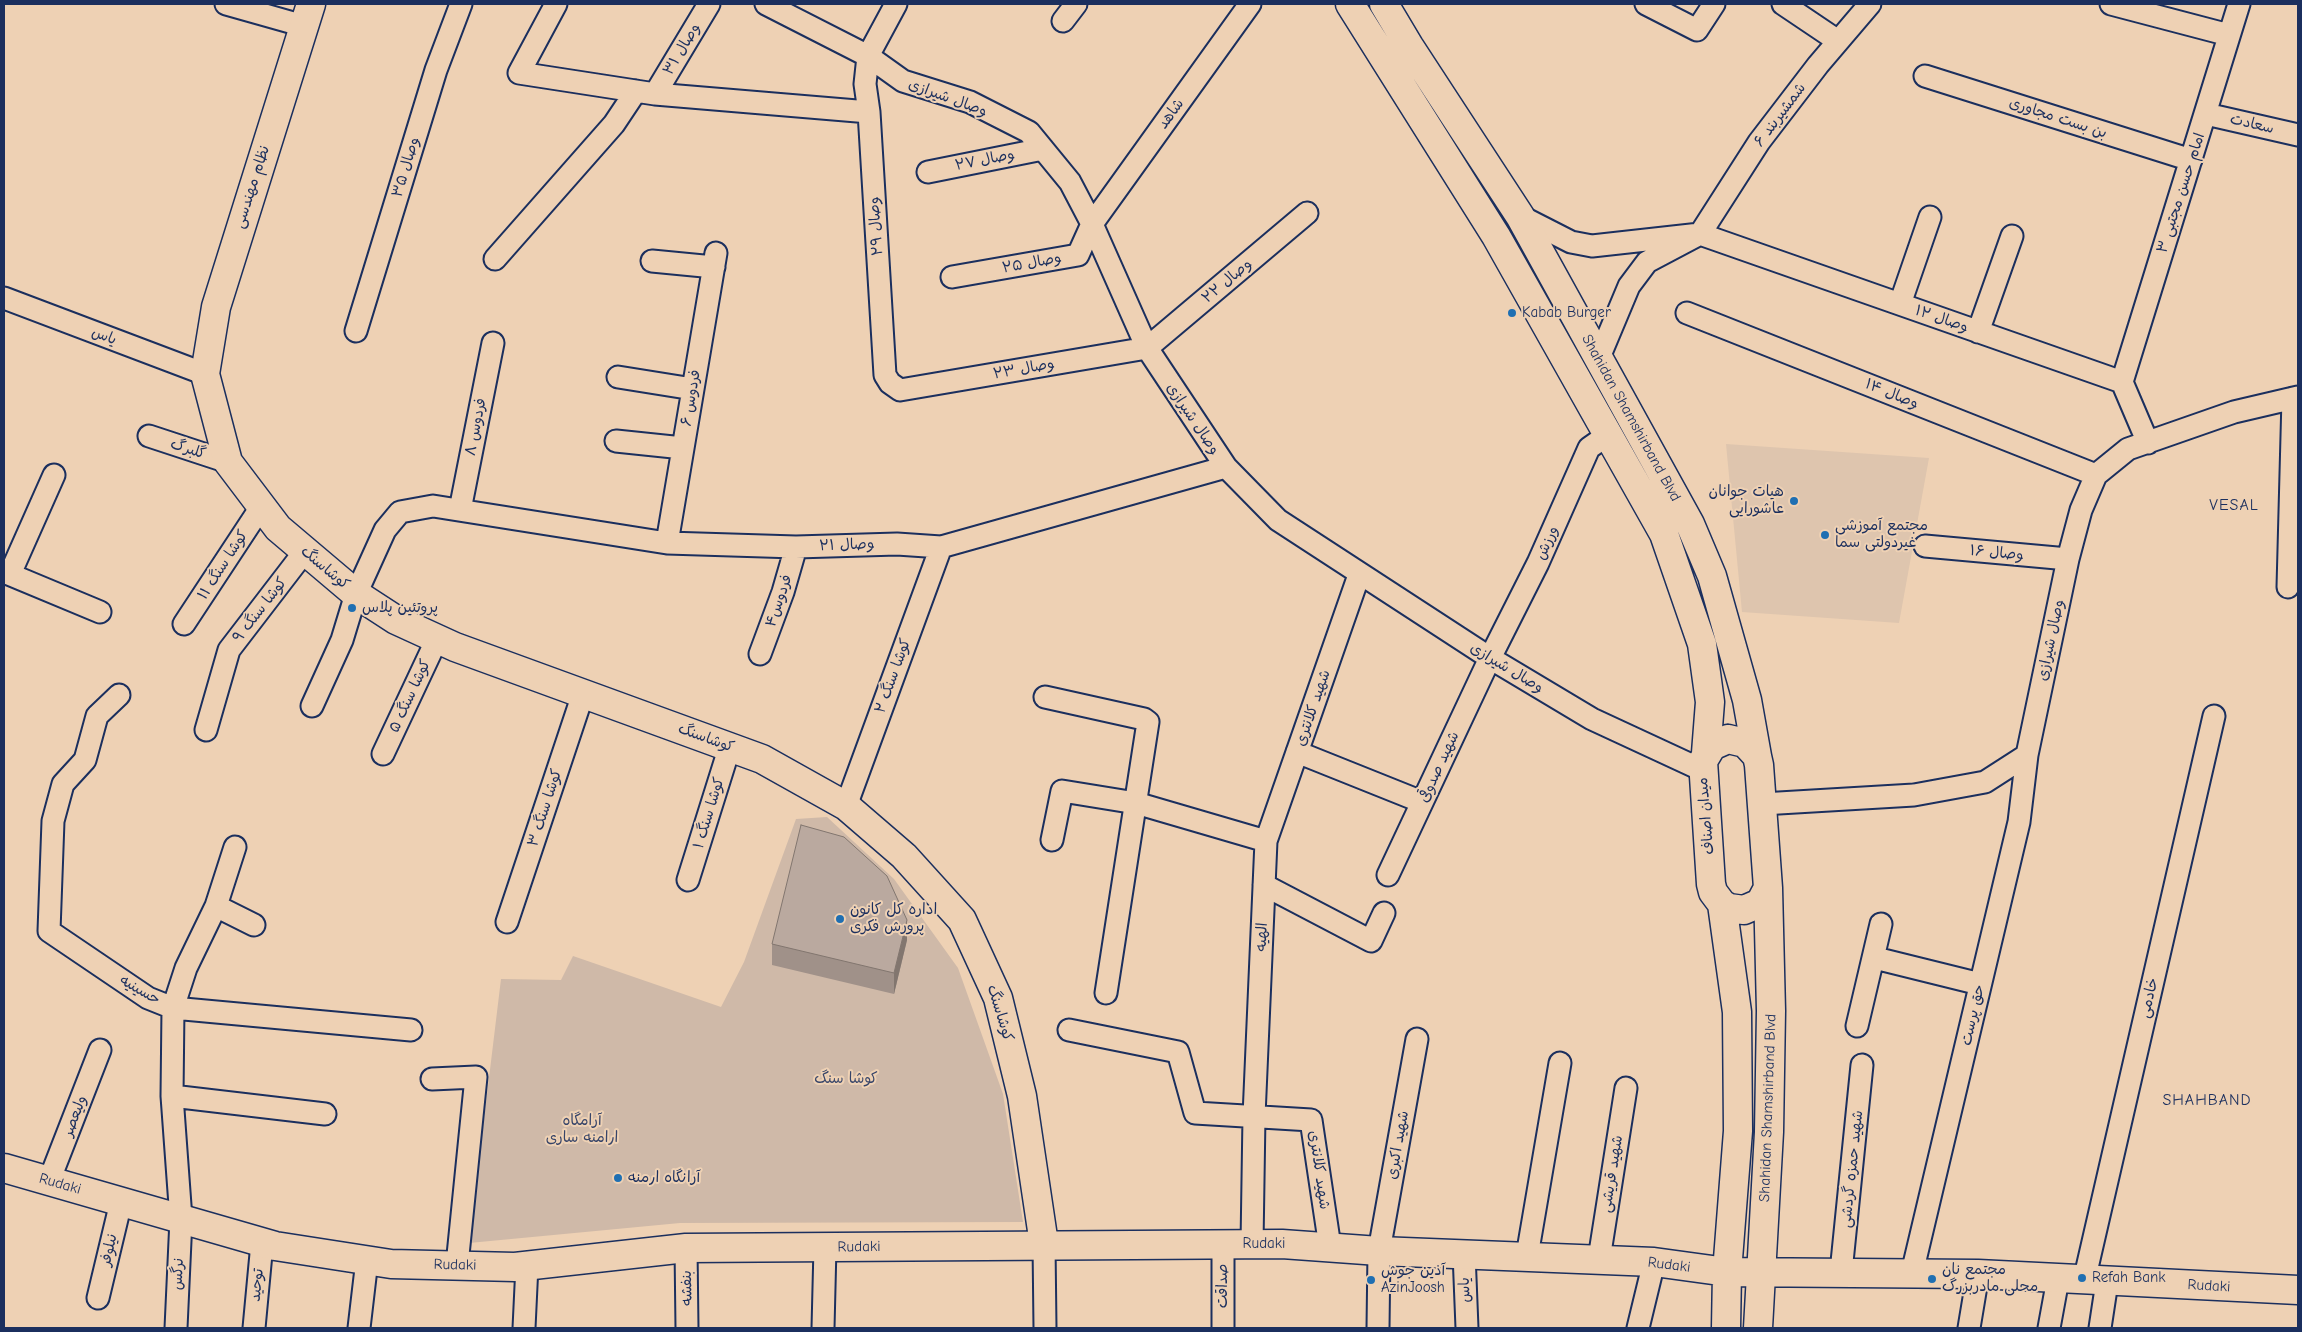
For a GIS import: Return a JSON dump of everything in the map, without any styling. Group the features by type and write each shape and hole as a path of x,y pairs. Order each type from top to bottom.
{"main road":[{"name":"Shahidan Shamshirband Blvd","path":"1350,4 1496,236 1664,534 1702,644 1710,702 1704,761"},
{"name":"Shahidan Shamshirband Blvd","path":"1384,4 1408,46 1520,216 1598,360 1661,469 1712,576 1747,700 1757,756"},
{"name":"نظام مهندسی","path":"205,374 219,298 308,15"},
{"name":"کوشاسنگ","path":"205,374 228,462 278,528 356,594 396,620 436,639 762,759 846,806 904,856 962,920 998,998 1022,1096 1044,1244"},
{"path":"1704,761 1720,741 1737,740 1745,743 1757,756 1768,888 1765,896 1752,908 1736,910 1722,904"},
{"name":"میدان اصناف","path":"1704,761 1711,884 1713,892 1722,904"},
{"name":"Shahidan Shamshirband Blvd","path":"1758,1328 1769,1113 1771,1012 1768,888"},
{"name":"Shahidan Shamshirband Blvd","path":"1722,904 1737,1012 1738,1132 1727,1272 1726,1328"},
{"name":"Rudaki","path":"4,1168 262,1242 391,1264 527,1265 686,1248 1252,1244 1654,1262 1727,1272 1978,1274 2298,1290"}],"street":[{"path":"226,4 308,15"},
{"name":"وصال ۳۵","path":"356,331 436,70 460,4"},
{"path":"556,4 519,73 646,92 869,112"},
{"name":"وصال ۳۱","path":"495,259 614,124 646,92 709,4"},
{"name":"وصال شیرازی","path":"766,4 868,56 904,81 970,102 1028,132 1070,182 1092,224 1147,348 1226,468 1278,520 1359,575 1490,658 1592,719 1704,761"},
{"path":"868,56 896,4"},
{"path":"1063,21 1076,4"},
{"name":"شاهد","path":"1092,224 1250,4"},
{"path":"1646,4 1698,30 1714,4"},
{"path":"1784,4 1838,41"},
{"name":"شمشیربند ۶","path":"1598,360 1629,286 1648,262 1700,234 1760,142 1838,41 1870,4"},
{"path":"2111,4 2229,35"},
{"name":"امام حسن مجتبی ۳","path":"2122,382 2239,4"},
{"name":"وصال ۲۹","path":"868,56 865,84 869,112 885,374 890,383 900,390"},
{"name":"بن بست مجاوری","path":"1925,76 2191,160"},
{"name":"سعادت","path":"2206,114 2298,135"},
{"name":"وصال ۲۷","path":"928,172 1043,148"},
{"name":"وصال ۲۲","path":"1147,348 1307,213"},
{"path":"1520,216 1570,242 1592,246 1700,234"},
{"path":"1900,304 1930,217"},
{"name":"وصال ۲۵","path":"952,277 1078,256 1092,224"},
{"name":"وصال ۱۲","path":"1700,234 2122,382"},
{"path":"1978,332 2012,236"},
{"name":"فردوس ۶","path":"652,260 715,260 667,543"},
{"name":"یاس","path":"4,298 205,374"},
{"name":"وصال ۱۴","path":"1688,313 2096,475"},
{"name":"فردوس ۸","path":"460,510 493,343"},
{"name":"وصال ۲۳","path":"900,390 1147,348"},
{"path":"618,377 693,389"},
{"path":"2122,382 2148,443"},
{"path":"2288,587 2296,398"},
{"name":"وصال شیرازی","path":"2027,755 2068,559 2081,510 2096,475 2128,449 2234,412 2296,398"},
{"name":"ورزش","path":"1490,658 1538,563 1589,448 1609,434"},
{"name":"گلبرگ","path":"149,436 228,462"},
{"path":"616,441 683,448"},
{"name":"وصال ۲۱","path":"312,706 342,640 356,594 385,530 400,512 433,506 667,543 796,547 897,544 941,546 1226,468"},
{"path":"54,475 7,573 100,612"},
{"name":"۱۱ کوشا سنگ","path":"184,624 261,507"},
{"name":"کوشا سنگ ۲","path":"846,806 941,546"},
{"name":"وصال ۱۶","path":"1925,546 2068,559"},
{"name":"فردوس۴","path":"760,654 783,592 796,547"},
{"name":"کوشا سنگ ۹","path":"206,730 229,650 305,551"},
{"name":"شهید کلانتری","path":"1266,841 1359,575"},
{"name":"کوشا سنگ ۵","path":"383,754 436,639"},
{"name":"شهید صدوقی","path":"1388,875 1490,658"},
{"name":"کوشا سنگ ۳","path":"507,922 583,694"},
{"name":"حسینیه","path":"119,695 97,716 85,760 63,784 53,821 49,931 148,998 173,1008 172,1096 181,1219"},
{"path":"1045,697 1144,719 1148,722 1106,993"},
{"name":"خادمی","path":"2083,1280 2214,716"},
{"name":"کوشا سنگ ۱","path":"688,880 730,746"},
{"path":"1297,752 1422,802"},
{"path":"1762,804 1914,794 1986,782 2027,755"},
{"name":"حق پرست","path":"1912,1273 2019,822 2027,755"},
{"path":"1052,840 1062,791 1136,804 1266,841"},
{"name":"الهیه","path":"1252,1244 1254,1116 1266,841"},
{"path":"235,847 216,906 186,968 173,1008 411,1030"},
{"path":"1264,885 1371,941 1384,913"},
{"path":"216,906 254,925"},
{"path":"1857,1026 1875,958 1881,924"},
{"path":"1875,958 1980,984"},
{"name":"شهید کلانتری","path":"1069,1030 1178,1052 1195,1113 1311,1120 1330,1247"},
{"name":"شهید اکبری","path":"1378,1328 1379,1251 1417,1038"},
{"name":"ولیعصر","path":"49,1181 100,1050"},
{"path":"1527,1256 1560,1063"},
{"name":"شهید حمزه گردشی","path":"1841,1272 1862,1065"},
{"path":"432,1079 476,1077 457,1265"},
{"name":"شهید قریشی","path":"1599,1259 1626,1088"},
{"path":"172,1096 325,1114"},
{"name":"نیلوفر","path":"98,1298 120,1202"},
{"name":"نرگس","path":"176,1328 181,1219"},
{"name":"توحید","path":"254,1328 262,1242"},
{"path":"1044,1244 1045,1328"},
{"name":"صداقت","path":"1223,1244 1223,1328"},
{"path":"823,1328 825,1247"},
{"name":"بنفشه","path":"686,1248 687,1328"},
{"name":"یاس","path":"1464,1253 1466,1328"},
{"path":"359,1328 367,1260"},
{"path":"1638,1328 1654,1262"},
{"path":"524,1328 527,1265"},
{"path":"1968,1328 1978,1274"},
{"path":"2049,1328 2083,1280"},
{"path":"2083,1280 2100,1328"}],"shaded area":[{"name":"مجتمع آموزشی غیردولتی سما","path":"1726,444 1929,458 1899,623 1742,612"}],"green space":[{"name":"کوشا سنگ","path":"827,817 894,879 958,968 1003,1094 1023,1222 680,1223 469,1243 501,979 561,980 573,956 721,1007 744,962 796,819"}],"building":[{"name":"اداره کل کانون پرورش فکری","path":"801,825 844,837 887,876 907,920 894,973 772,944"}],"place":[{"name":"Kabab Burger","path":"1512,313"},
{"name":"هیات جوانان عاشورایی","path":"1794,501"},
{"name":"مجتمع آموزشی غیردولتی سما","path":"1825,535"},
{"name":"پروتئین پلاس","path":"352,608"},
{"name":"اداره کل کانون پرورش فکری","path":"840,919"},
{"name":"آرانگاه ارمنه","path":"618,1178"},
{"name":"Refah Bank","path":"2082,1278"},
{"name":"مجتمع نان محلی مادربزرگ","path":"1932,1279"},
{"name":"آذین جوش AzinJoosh","path":"1371,1280"}],"district":[{"name":"VESAL","path":"2234,505"},
{"name":"SHAHBAND","path":"2207,1100"}],"park label":[{"name":"آرامگاه ارامنه ساری","path":"582,1130"}]}
